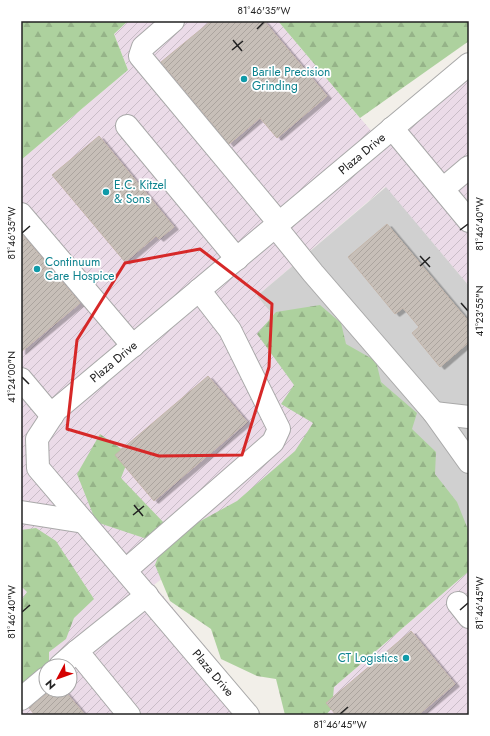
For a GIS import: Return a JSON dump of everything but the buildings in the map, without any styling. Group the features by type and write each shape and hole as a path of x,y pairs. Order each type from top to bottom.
{"street":[{"path":"172,21 143,47 140,56 277,224 318,279 434,413 469,462"},
{"name":"Plaza Drive","path":"248,715 38,468 29,443 37,439 52,416 133,346 469,64"},
{"path":"127,126 237,258"},
{"path":"392,128 469,221"},
{"path":"443,189 469,167"},
{"path":"21,214 133,346"},
{"path":"126,570 274,442 279,429 230,330 199,290"},
{"path":"21,379 52,416"},
{"path":"434,413 469,417"},
{"path":"21,512 84,522"},
{"path":"70,658 147,595"},
{"path":"78,651 129,715"},
{"path":"21,699 38,685"}],"highlighted area":[{"path":"200,249 272,304 269,367 242,455 159,456 67,429 77,340 125,263"}],"shaded area":[{"path":"128,21 278,21 384,146 469,72 469,286 385,187 257,296 354,411 154,585 262,715 21,715 21,160 128,70 114,34"},
{"path":"386,187 469,286 469,547 257,296"},
{"path":"469,571 469,715 302,715 334,687"}],"green space":[{"path":"21,21 128,21 114,34 128,70 21,160"},
{"path":"278,21 469,21 469,41 360,118"},
{"path":"320,305 341,323 346,344 376,361 381,382 417,413 412,429 436,452 435,474 457,502 469,532 469,571 334,687 332,708 326,715 285,715 276,679 257,676 221,659 211,629 170,601 155,565 164,541 237,501 295,451 313,423 281,404 294,385 257,334 276,312"},
{"path":"100,434 130,455 121,478 165,524 147,539 96,522 77,474"},
{"path":"36,528 56,541 94,599 74,618 66,639 49,652 49,658 38,658 38,677 33,684 21,683 21,601 27,592 21,586 21,530"}],"place":[{"name":"Barile Precision Grinding","path":"244,79"},
{"name":"E.C. Kitzel & Sons","path":"106,192"},
{"name":"Continuum Care Hospice","path":"37,269"},
{"name":"CT Logistics","path":"406,658"}]}
